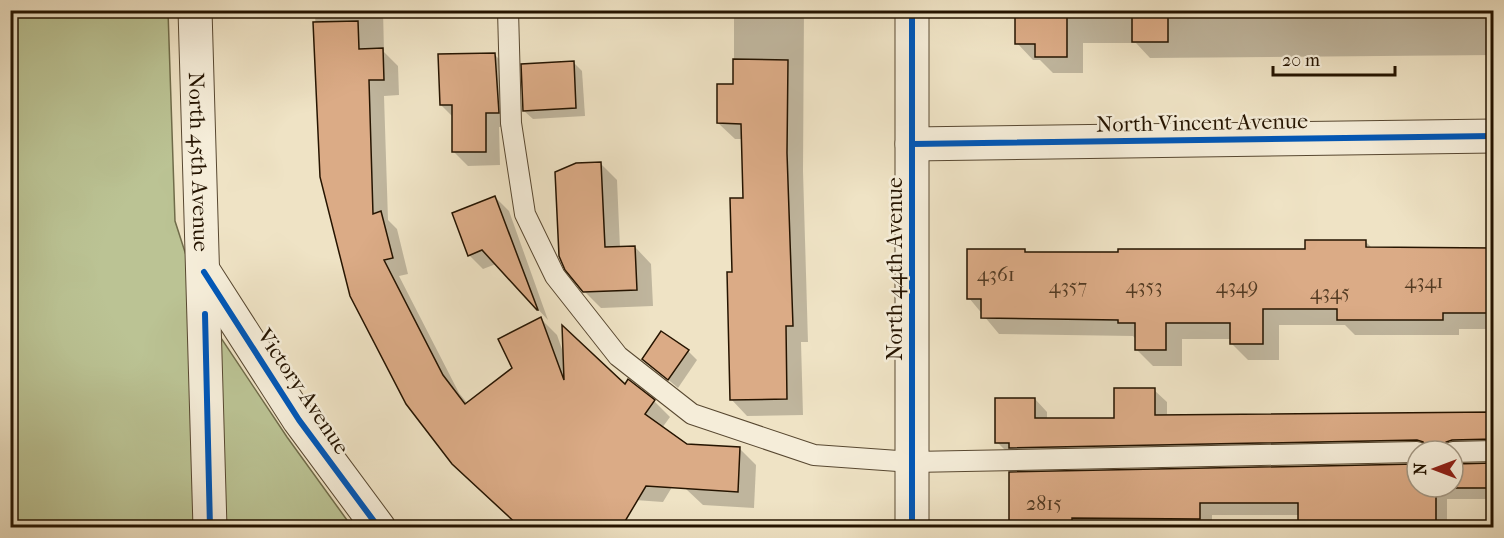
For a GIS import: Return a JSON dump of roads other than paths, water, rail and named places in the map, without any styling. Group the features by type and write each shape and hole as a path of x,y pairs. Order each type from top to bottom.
{"street":[{"name":"North 45th Avenue","path":"195,10 210,528"},
{"name":"North 44th Avenue","path":"912,10 912,528"},
{"name":"North Vincent Avenue","path":"912,144 1494,136"},
{"name":"Victory Avenue","path":"204,272 298,420 379,528"}],"lane":[{"path":"508,10 511,123 525,214 555,276 618,356 692,414 814,456 912,462 1405,452"},
{"path":"1465,452 1494,451"}]}
